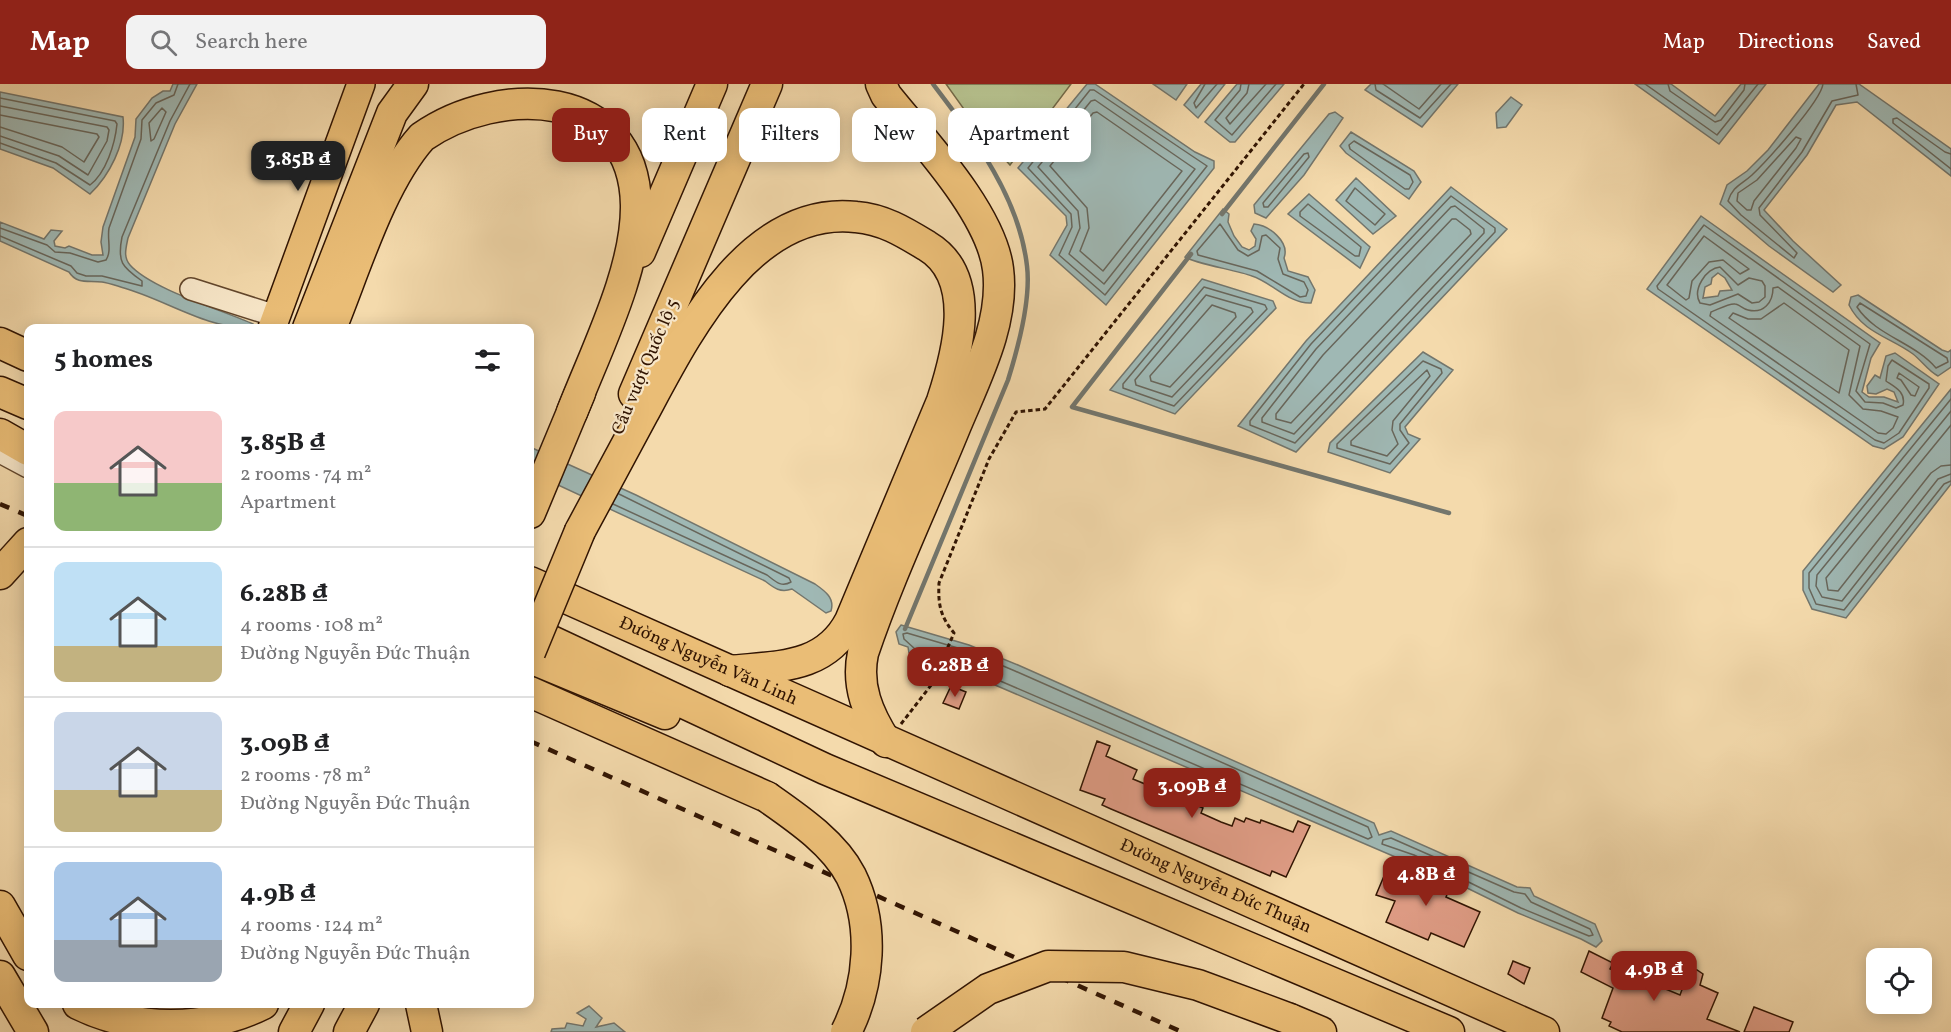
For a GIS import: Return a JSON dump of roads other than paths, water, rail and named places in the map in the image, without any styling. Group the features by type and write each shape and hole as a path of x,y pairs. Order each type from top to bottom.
{"highway":[{"path":"310,324 392,113 413,84"},
{"path":"534,503 712,84"},
{"name":"Cầu vượt Quốc lộ 5","path":"534,642 618,431 767,84"},
{"path":"881,84 886,95 963,191 984,227 998,268 997,310 982,361 863,653 861,674 864,697 886,742"},
{"path":"333,324 380,206 421,138 451,111 484,95 506,89 532,88 553,92 572,100 610,129 628,158 636,204 634,236 627,267 572,412"},
{"path":"580,531 681,344 722,285 758,249 790,228 822,218 855,216 883,222 902,230 936,251 951,273 958,297 960,328 953,366 942,401 850,621 838,641 825,652 790,665 727,671"},
{"path":"0,343 24,354"},
{"path":"0,392 24,402"},
{"path":"0,434 24,448"},
{"path":"0,574 24,547"},
{"name":"Đường Nguyễn Văn Linh","path":"534,584 886,742"},
{"path":"534,634 825,769 1449,1032"},
{"path":"534,660 638,705 825,769"},
{"path":"534,694 767,797 798,819 831,849 850,875 864,916 867,945 865,975 853,1017 846,1032"},
{"name":"Đường Nguyễn Đức Thuận","path":"886,742 1544,1032"},
{"path":"0,906 24,948"},
{"path":"926,1032 988,989 1048,966 1124,967 1198,985 1321,1032"},
{"path":"0,976 33,1032"},
{"path":"86,1008 120,1024 179,1031 220,1025 255,1008"},
{"path":"294,1032 307,1008"},
{"path":"349,1032 362,1008"},
{"path":"422,1008 427,1032"}],"main road":[{"path":"274,322 361,84"}],"lane":[{"path":"191,289 274,322"},
{"path":"0,452 24,465"}],"water":[{"path":"173,84 197,84 175,124 128,238 126,259 140,274 170,291 253,324 218,324 140,293 102,282 76,279 69,272 0,241 0,222 44,239 51,230 62,231 54,241 55,246 65,248 69,246 92,255 103,255 101,242 103,227 135,137 136,119 152,98 163,91 170,91"},
{"path":"1087,84 1095,84 1195,152 1214,161 1214,168 1106,305 1050,255 1067,225 1066,216 1018,168 1023,162 1091,162 1091,108 1067,108"},
{"path":"1153,84 1187,84 1176,100"},
{"path":"1201,84 1225,84 1198,118 1184,105"},
{"path":"1237,84 1284,84 1235,142 1230,142 1205,122"},
{"path":"1371,84 1458,84 1422,127 1365,90"},
{"path":"1635,84 1671,84 1715,116 1741,84 1766,84 1719,144"},
{"path":"1819,84 1859,84 1951,149 1951,176 1857,102 1836,105 1807,155 1764,210 1793,241 1841,285 1833,292 1769,246 1720,204 1727,185 1747,171 1768,150"},
{"path":"0,92 123,117 122,138 115,159 104,178 90,194 53,168 0,149"},
{"path":"1511,97 1522,105 1506,127 1497,128 1496,113"},
{"path":"1335,112 1343,118 1304,175 1266,218 1255,213 1254,205 1329,114"},
{"path":"1351,132 1414,171 1421,182 1409,199 1346,153 1340,146"},
{"path":"1356,178 1396,216 1373,234 1336,200"},
{"path":"1451,187 1507,229 1296,452 1238,426 1306,341"},
{"path":"1309,194 1370,247 1360,268 1288,214"},
{"path":"1223,209 1229,214 1228,222 1242,247 1249,250 1255,246 1256,239 1251,231 1254,224 1266,227 1277,235 1284,246 1284,258 1288,271 1308,277 1315,290 1311,303 1288,297 1252,276 1185,257"},
{"path":"1701,216 1880,343 1871,358 1862,392 1869,397 1884,397 1898,402 1894,392 1887,389 1876,394 1868,393 1867,386 1875,375 1880,378 1886,356 1895,353 1939,384 1903,437 1884,449 1873,446 1647,289","holes":["1718,273 1725,278 1732,290 1720,291 1718,296 1703,298 1705,287 1711,284 1712,278"]},
{"path":"1202,279 1273,301 1276,308 1175,414 1110,390"},
{"path":"1858,295 1942,350 1948,352 1951,350 1951,367 1938,376 1913,354 1869,328 1849,305 1851,297"},
{"path":"1423,352 1453,370 1405,427 1408,434 1420,439 1390,473 1328,452 1330,443"},
{"path":"1951,389 1951,484 1846,618 1812,609 1803,590 1803,571"},
{"path":"534,449 636,495 815,584 826,592 832,602 831,611 826,613 792,589 777,589 765,581 534,474"},
{"path":"901,625 969,645 1018,665 1374,823 1379,835 1391,831 1517,887 1530,888 1534,896 1595,924 1602,941 1596,947 1518,913 1412,861 1400,859 995,685 909,653 908,647 899,644 896,632"},
{"path":"589,1006 602,1018 596,1027 614,1023 625,1032 551,1032 552,1029 565,1028 567,1023 583,1026 586,1019 577,1013"}],"waterway":[{"path":"905,629 1008,380 1019,339 1028,279 1022,240 1005,192 979,147 933,84"},
{"path":"1222,214 1324,84"},
{"path":"1191,254 1072,407 1449,513"}],"railway":[{"path":"0,504 24,514"},
{"path":"534,743 1182,1032"}]}
